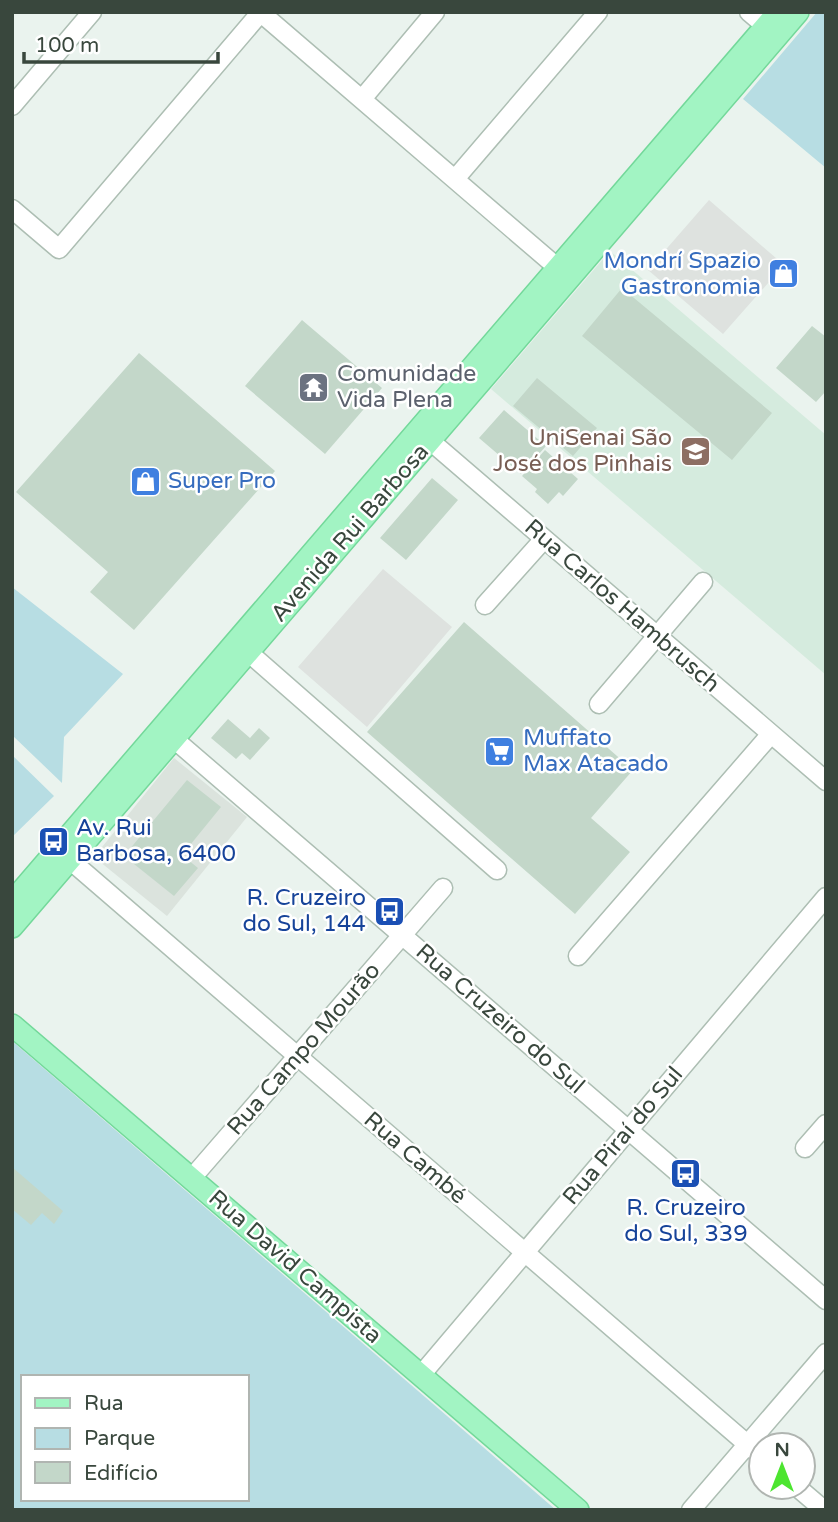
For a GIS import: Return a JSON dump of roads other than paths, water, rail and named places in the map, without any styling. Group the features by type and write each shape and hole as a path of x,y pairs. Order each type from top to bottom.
{"main road":[{"name":"Avenida Rui Barbosa","path":"12,927 248,652 558,268 774,25 798,12"},
{"name":"Avenida Rui Barbosa","path":"12,901 424,435 774,25"},
{"name":"Rua David Campista","path":"12,1025 578,1510"}],"street":[{"path":"12,106 92,12"},
{"path":"12,209 59,248 261,12 558,268"},
{"path":"362,99 435,12"},
{"path":"455,179 598,12"},
{"path":"749,12 774,25"},
{"name":"Rua Carlos Hambrusch","path":"424,435 826,781"},
{"path":"485,605 544,538"},
{"path":"599,704 703,582"},
{"path":"248,652 497,870"},
{"path":"578,956 771,734"},
{"name":"Rua Cruzeiro do Sul","path":"174,739 826,1300"},
{"name":"Rua Cambé","path":"69,860 747,1444"},
{"name":"Rua Campo Mourão","path":"191,1179 443,888"},
{"name":"Rua Piraí do Sul","path":"421,1375 826,897"},
{"path":"805,1148 826,1124"},
{"path":"768,1431 826,1353"},
{"path":"691,1510 747,1457"}],"place":[{"name":"Mondrí Spazio Gastronomia","path":"784,274"},
{"name":"Comunidade Vida Plena","path":"314,387"},
{"name":"UniSenai São José dos Pinhais","path":"695,451"},
{"name":"Super Pro","path":"145,481"},
{"name":"Muffato Max Atacado","path":"500,751"},
{"name":"Av. Rui Barbosa, 6400","path":"53,841"},
{"name":"R. Cruzeiro do Sul, 144","path":"389,911"},
{"name":"R. Cruzeiro do Sul, 339","path":"686,1174"}]}
